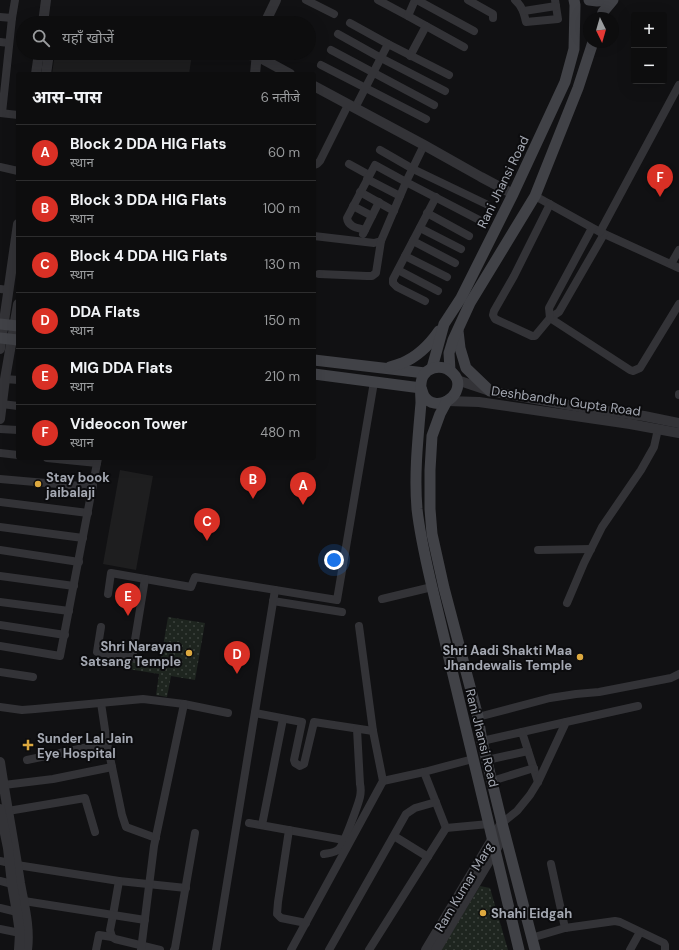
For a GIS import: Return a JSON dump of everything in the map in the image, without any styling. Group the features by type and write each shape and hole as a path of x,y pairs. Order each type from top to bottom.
{"main road":[{"name":"Rani Jhansi Road","path":"428,370 444,324 461,298 513,194 565,82 574,49 574,0"},
{"path":"589,0 597,2 608,0"},
{"path":"603,12 613,0"},
{"path":"450,370 449,353 453,340 470,303 536,196 592,48"},
{"path":"2,324 16,326"},
{"path":"383,368 402,363 421,352 433,341 444,324"},
{"path":"458,329 460,348 466,368 490,391"},
{"path":"316,360 383,368 428,370 437,367 445,368 450,370 457,380 458,384 453,398 439,404 432,402 424,396 421,388 422,379 428,370"},
{"path":"316,374 421,388"},
{"name":"Rani Jhansi Road","path":"421,388 416,468 417,508 421,538 519,950"},
{"name":"Rani Jhansi Road","path":"447,401 440,414 432,436 430,470 432,534 444,588 478,717 482,741 535,950"}],"street":[{"path":"15,0 9,43 3,67 1,113 16,115"},
{"path":"44,16 46,0"},
{"path":"268,16 276,0"},
{"path":"306,0 334,14"},
{"path":"378,0 464,47"},
{"path":"408,16 416,0 474,31"},
{"path":"468,0 493,14 494,18"},
{"path":"515,0 524,11 526,22 558,19 555,3 524,11"},
{"path":"0,16 12,18"},
{"path":"350,23 410,56 449,75"},
{"path":"410,56 426,26"},
{"path":"338,34 444,91"},
{"path":"0,42 9,43"},
{"path":"316,164 320,161 352,107 366,87 388,44"},
{"path":"331,50 434,105"},
{"path":"36,72 38,60"},
{"path":"46,72 47,60"},
{"path":"255,72 256,60"},
{"path":"266,60 283,72"},
{"path":"321,65 426,119"},
{"path":"550,204 493,315 495,319 534,336 550,318 559,312 599,232 679,85"},
{"path":"316,87 513,194"},
{"path":"319,274 372,276 376,274 381,241 406,182 424,145"},
{"path":"380,150 413,169 486,204"},
{"path":"349,164 400,196"},
{"path":"365,230 350,225 347,218 374,164 483,222"},
{"path":"0,167 16,171"},
{"path":"360,192 394,211"},
{"path":"536,196 599,232 675,266 679,250"},
{"path":"425,302 394,285 393,279 436,197"},
{"path":"359,242 379,202"},
{"path":"353,206 372,216"},
{"path":"427,213 469,236"},
{"path":"420,228 461,249"},
{"path":"550,318 549,308 599,232"},
{"path":"0,419 5,379 6,341 2,324 4,290 16,233"},
{"path":"316,236 374,244 381,241"},
{"path":"413,241 455,263"},
{"path":"405,256 447,277"},
{"path":"398,270 438,291"},
{"path":"550,318 633,371 640,368 679,304"},
{"path":"6,341 16,326"},
{"path":"5,379 16,380"},
{"name":"Deshbandhu Gupta Road","path":"457,380 490,391 591,409 679,422"},
{"path":"108,594 111,573 192,587 195,577 337,600 374,382"},
{"name":"Deshbandhu Gupta Road","path":"447,401 479,402 643,426 679,433"},
{"path":"2,404 16,406"},
{"path":"643,426 644,416"},
{"path":"0,429 16,430"},
{"path":"567,603 602,527 644,464 654,446 658,429"},
{"path":"0,453 16,455"},
{"path":"0,646 60,656 98,461 81,460"},
{"path":"0,479 93,487"},
{"path":"0,502 88,514"},
{"path":"0,527 83,538"},
{"path":"538,550 591,549"},
{"path":"0,550 78,562"},
{"path":"0,576 74,586"},
{"path":"101,627 97,652 132,658 145,579"},
{"path":"382,599 432,587"},
{"path":"216,950 275,590"},
{"path":"273,601 342,612"},
{"path":"0,602 69,611"},
{"path":"0,624 65,634"},
{"path":"292,950 382,781 373,731 359,626"},
{"path":"0,672 33,677"},
{"path":"478,717 550,698 599,692 671,678 679,674"},
{"path":"0,707 22,710 143,699 184,704 228,713"},
{"path":"101,703 112,767 126,827 156,838"},
{"path":"142,948 156,838 184,704"},
{"path":"482,741 638,706"},
{"path":"255,714 302,722 294,760 296,764 300,766 304,764 314,722 373,731"},
{"path":"262,825 283,719"},
{"path":"504,829 538,782 566,722"},
{"path":"324,854 335,853 340,849 361,791 357,728"},
{"path":"522,732 538,782"},
{"path":"27,760 107,742"},
{"path":"487,760 528,751"},
{"path":"382,781 473,759"},
{"path":"0,762 4,785 4,847 24,901 29,934 27,950"},
{"path":"4,785 53,779 112,767"},
{"path":"492,781 534,768"},
{"path":"424,772 446,828"},
{"path":"4,810 85,798 95,832"},
{"path":"329,950 406,814 415,808 436,802"},
{"path":"4,810 9,863 20,933 19,950"},
{"path":"248,823 344,840"},
{"path":"446,828 489,824"},
{"path":"369,950 446,828"},
{"name":"Ram Kumar Marg","path":"426,950 504,829"},
{"path":"289,830 277,914 281,918 306,923"},
{"path":"174,950 195,833"},
{"path":"394,836 428,857"},
{"path":"436,950 494,845"},
{"path":"9,863 119,881 186,888"},
{"path":"551,864 565,928"},
{"path":"0,881 12,884"},
{"path":"112,937 110,930 119,881"},
{"path":"24,901 145,920"},
{"path":"0,908 17,912"},
{"path":"531,938 565,928 615,921 664,943 665,950"},
{"path":"0,929 20,933"},
{"path":"630,950 640,932"},
{"path":"96,950 100,935 112,937 142,948 160,950"}],"shaded area":[{"path":"54,60 191,60 189,72 52,72"},
{"path":"120,470 153,476 136,570 103,564"},
{"path":"168,617 205,623 195,680 171,676 167,697 156,695 159,674 128,669 130,660 160,664"},
{"name":"Shahi Eidgah","path":"480,886 490,888 508,950 441,950"}],"place":[{"name":"Videocon Tower","path":"660,197"},
{"name":"Stay book jaibalaji","path":"38,484"},
{"name":"Block 3 DDA HIG Flats","path":"253,499"},
{"name":"Block 2 DDA HIG Flats","path":"303,505"},
{"name":"Block 4 DDA HIG Flats","path":"207,541"},
{"name":"MIG DDA Flats","path":"128,616"},
{"name":"Shri Narayan Satsang Temple","path":"189,653"},
{"name":"Shri Aadi Shakti Maa Jhandewalis Temple","path":"580,657"},
{"name":"DDA Flats","path":"237,674"},
{"name":"Sunder Lal Jain Eye Hospital","path":"28,745"},
{"name":"Shahi Eidgah","path":"483,913"}]}
